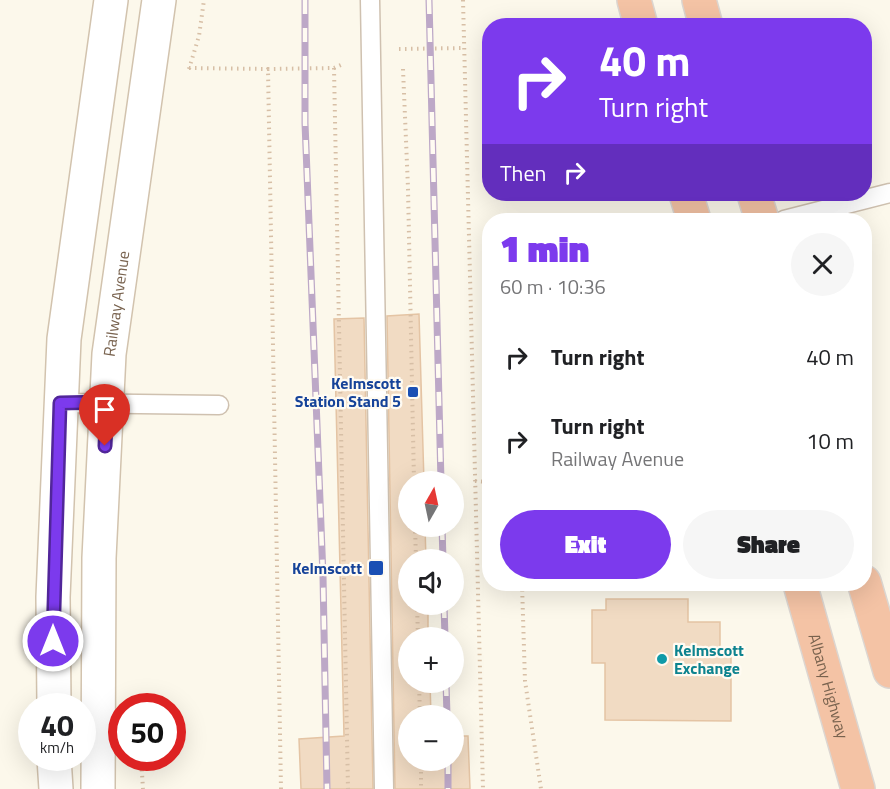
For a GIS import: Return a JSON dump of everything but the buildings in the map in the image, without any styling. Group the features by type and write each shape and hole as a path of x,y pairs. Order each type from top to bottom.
{"highway":[{"path":"634,0 639,18"},
{"path":"699,0 704,18"},
{"name":"Albany Highway","path":"802,591 858,789"},
{"path":"867,591 890,670"}],"main road":[{"path":"54,693 53,597 60,403 68,298 111,0"},
{"path":"92,143 104,115 128,0"},
{"name":"Railway Avenue","path":"98,789 99,558 114,303 159,0"},
{"path":"55,771 56,789"}],"lane":[{"path":"370,0 384,789"},
{"path":"872,198 890,193"},
{"path":"811,213 859,201"},
{"path":"60,403 219,405"}],"path":[{"path":"464,0 483,789"},
{"path":"414,471 405,79 398,49 465,48"},
{"path":"189,68 334,68 352,59"},
{"path":"334,68 348,789"},
{"path":"268,69 281,789"},
{"path":"476,481 482,481"},
{"path":"522,591 525,681 541,789"},
{"path":"142,771 143,789"},
{"path":"421,771 421,789"}],"railway":[{"path":"305,0 305,123 323,576 327,789"},
{"path":"429,0 441,471"},
{"path":"442,537 443,549"},
{"path":"444,615 445,627"},
{"path":"446,693 447,705"},
{"path":"448,771 448,789"}],"place":[{"name":"Kelmscott Station Stand 5","path":"413,392"},
{"name":"Kelmscott","path":"376,568"},
{"name":"Kelmscott Exchange","path":"662,659"}],"route":[{"path":"53,641 60,403 107,402 105,446"}]}
